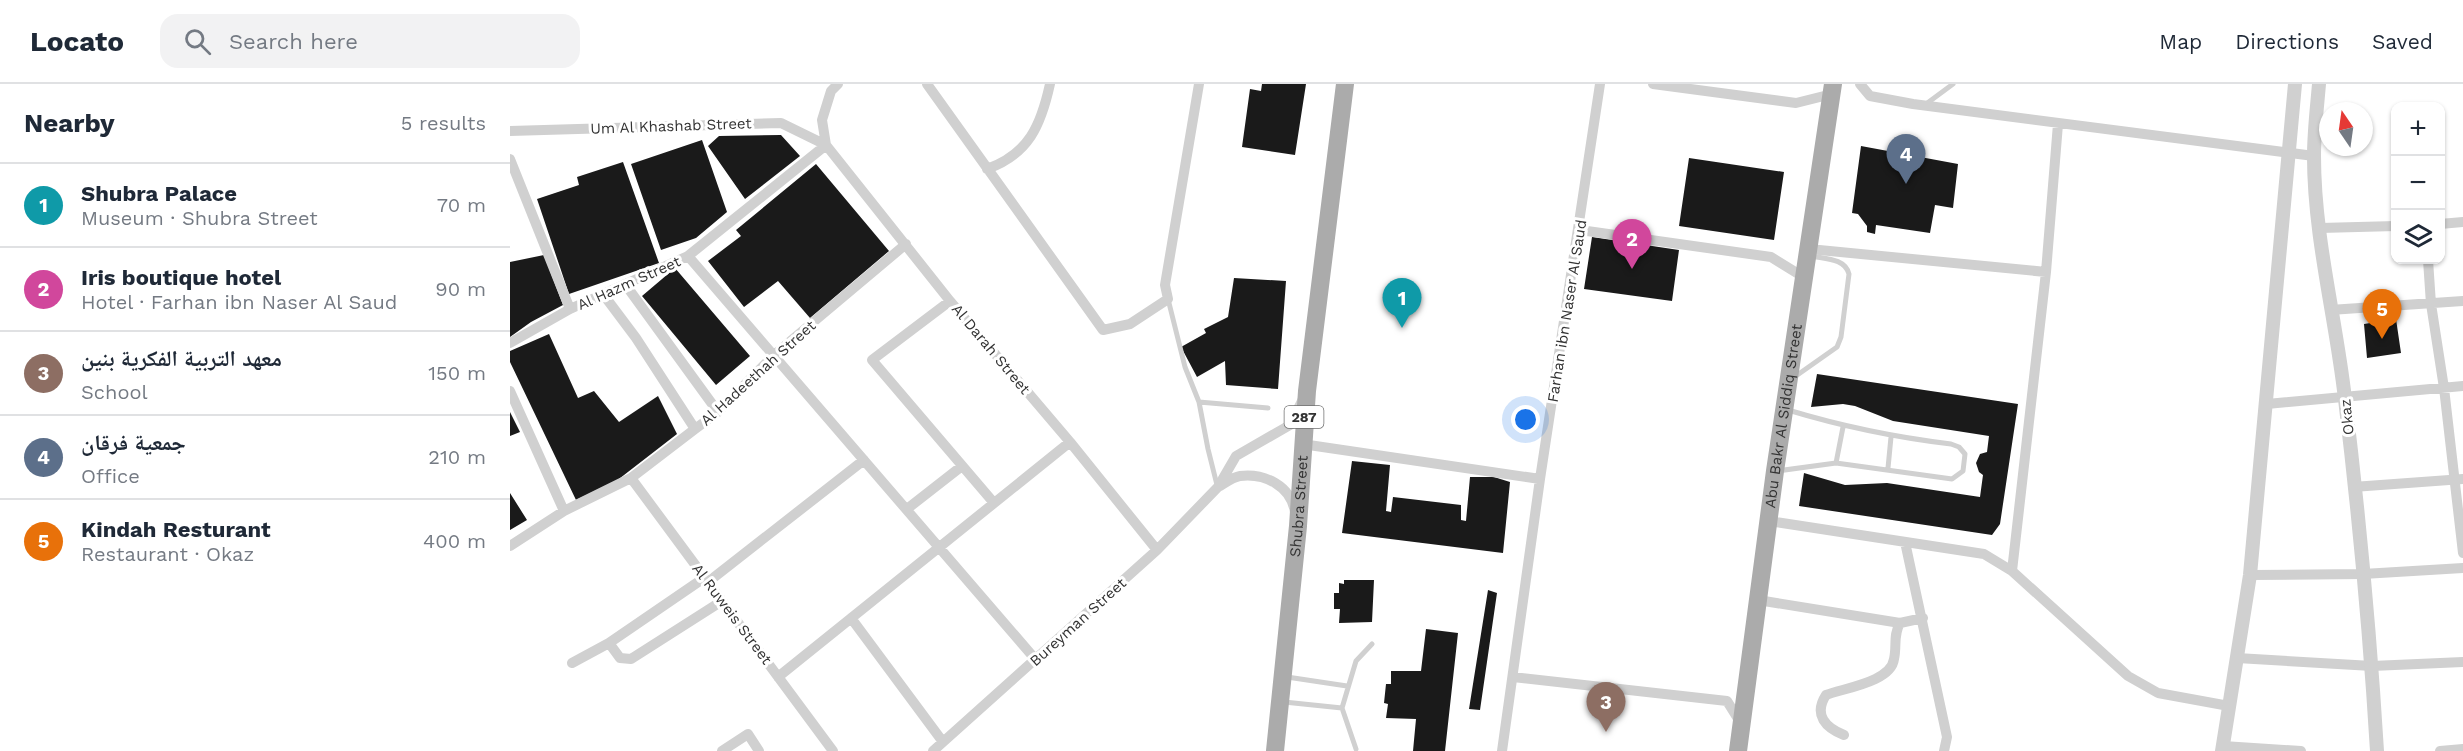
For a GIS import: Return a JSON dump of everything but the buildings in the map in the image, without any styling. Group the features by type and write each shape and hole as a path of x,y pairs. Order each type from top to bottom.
{"main road":[{"name":"Shubra Street","path":"1275,751 1298,526 1306,392 1345,84"},
{"name":"Abu Bakr Al Siddiq Street","path":"1738,751 1775,471 1833,89"}],"street":[{"path":"826,145 822,120 831,91 838,84"},
{"path":"927,84 1103,330 1130,324 1168,299 1165,285 1199,84"},
{"path":"987,169 1003,163 1026,143 1043,115 1050,84"},
{"name":"Farhan ibn Naser Al Saud","path":"1502,751 1540,479 1580,230 1600,84"},
{"path":"1653,84 1796,103 1833,89"},
{"path":"1860,84 1870,96 1924,105 2314,156"},
{"path":"2295,84 2250,575 2223,749 2301,751"},
{"name":"Okaz","path":"2319,84 2314,156 2320,228 2330,310 2345,397 2372,666 2377,751"},
{"name":"Um Al Khashab Street","path":"510,131 781,123 826,145"},
{"path":"2012,571 2046,272 2058,124"},
{"name":"Al Darah Street","path":"826,145 950,302 1070,442 1157,550"},
{"name":"Al Hazm Street","path":"510,343 570,309 688,256 826,145"},
{"path":"510,159 570,309"},
{"path":"2445,224 2463,222"},
{"path":"2320,228 2391,226"},
{"path":"1580,230 1771,257 1805,278"},
{"name":"Al Hadeethah Street","path":"510,546 564,512 631,478 718,412 774,355 906,244"},
{"path":"1808,252 2046,272"},
{"path":"688,256 1036,660"},
{"path":"2428,264 2431,304 2459,480 2463,554"},
{"path":"625,284 718,412"},
{"path":"603,294 636,338 695,429"},
{"path":"2330,310 2463,301"},
{"path":"950,302 872,360 994,503"},
{"path":"2267,404 2463,386"},
{"path":"510,391 564,512"},
{"path":"1218,487 1236,456 1290,424 1306,392"},
{"path":"778,676 1070,442"},
{"path":"1302,444 1540,479"},
{"path":"572,663 609,643 706,580 864,460"},
{"path":"907,509 962,466"},
{"path":"1218,487 1238,476 1260,476 1281,486 1294,504 1298,526"},
{"name":"Al Ruweis Street","path":"631,478 833,751"},
{"path":"2353,487 2459,480"},
{"name":"Bureyman Street","path":"933,751 1157,550 1218,487"},
{"path":"1769,521 1984,554 2012,571 2128,676 2144,687 2158,693 2229,706"},
{"path":"1905,543 1923,618 1947,738 1944,751"},
{"path":"2250,575 2363,574 2463,568"},
{"path":"1758,600 1900,622 1923,618"},
{"path":"609,643 620,658 631,659 722,601"},
{"path":"851,618 943,742"},
{"path":"1844,735 1830,729 1824,723 1822,701 1826,695 1876,680 1886,672 1894,662 1895,631 1900,622"},
{"path":"2237,658 2372,666 2463,662"},
{"path":"1513,677 1727,701 1742,725"},
{"path":"722,751 748,734 759,751"},
{"path":"2440,751 2463,749"}],"lane":[{"path":"1924,105 1953,84"},
{"path":"1790,380 1837,347 1841,337 1849,274 1847,267 1842,262 1808,252"},
{"path":"1168,299 1185,367 1199,402 1218,487"},
{"path":"1199,402 1268,408"},
{"path":"1775,471 1836,463 1887,468 1952,479 1963,471 1965,454 1959,447 1952,444 1891,437 1843,427 1786,409"},
{"path":"1836,463 1843,427"},
{"path":"1887,468 1891,437"},
{"path":"1356,749 1342,708 1356,661 1372,644"},
{"path":"1282,677 1347,686"},
{"path":"1280,702 1342,708"}],"place":[{"name":"جمعية فرقان","path":"1906,184"},
{"name":"Iris boutique hotel","path":"1632,269"},
{"name":"Shubra Palace","path":"1402,328"},
{"name":"Kindah Resturant","path":"2382,339"},
{"name":"معهد التربية الفكرية بنين","path":"1606,732"}]}
